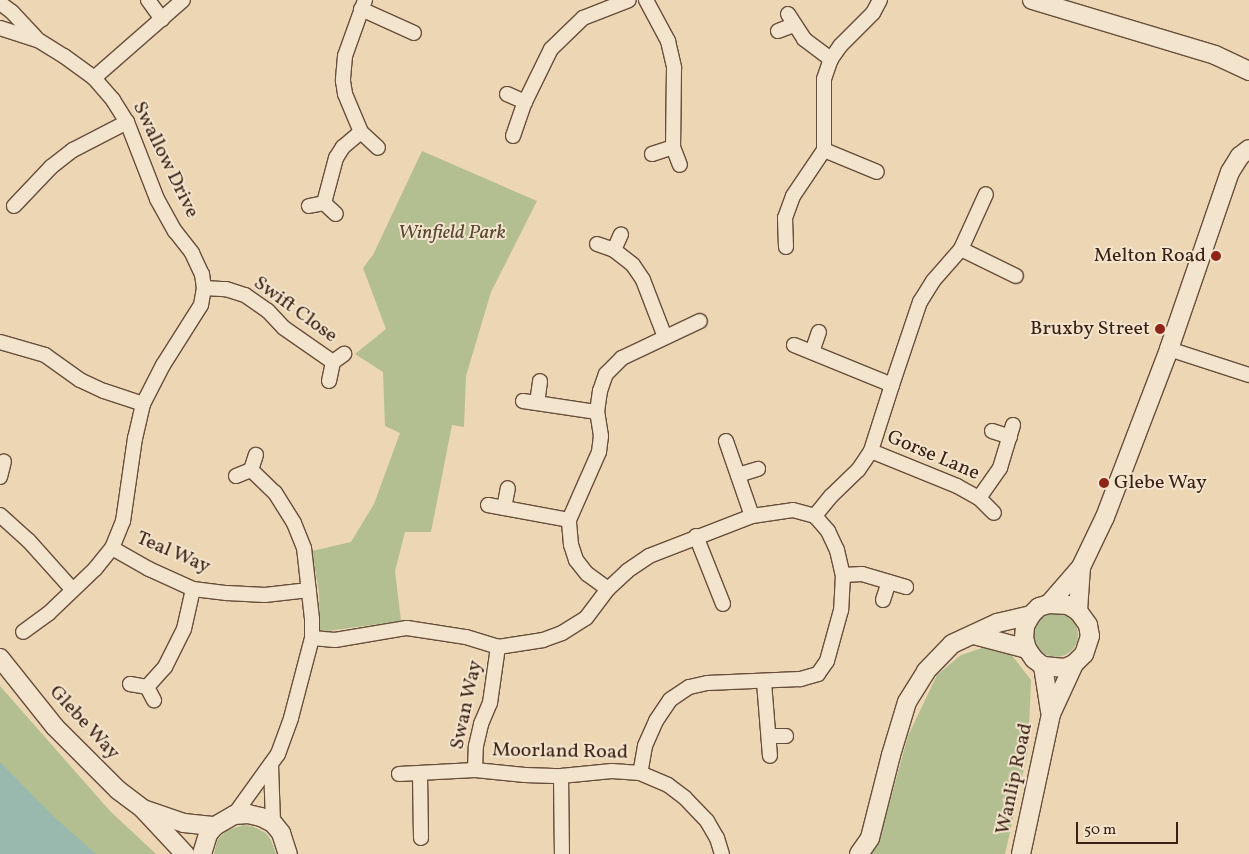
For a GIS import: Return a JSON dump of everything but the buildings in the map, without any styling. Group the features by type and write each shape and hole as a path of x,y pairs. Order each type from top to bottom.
{"street":[{"path":"148,0 162,19"},
{"path":"94,78 183,0"},
{"path":"513,136 525,102 552,49 596,6 629,0"},
{"path":"646,0 668,41 674,68 673,147 680,165"},
{"path":"786,247 785,218 793,196 824,150 824,79 832,59 840,46 873,13 880,0"},
{"path":"1032,0 1230,60 1249,71"},
{"name":"Swallow Drive","path":"0,4 12,12 38,40 94,78 113,100 127,122 157,199 175,231 192,252 202,274 204,288"},
{"path":"378,148 361,132 345,94 343,81 345,56 363,4 414,33"},
{"path":"778,31 791,19 804,39 832,59"},
{"name":"Swallow Drive","path":"0,28 38,40"},
{"path":"1230,60 1249,59"},
{"path":"507,94 525,102"},
{"path":"14,206 52,167 73,150 127,122"},
{"path":"324,203 336,158 343,147 361,132"},
{"path":"652,154 673,147"},
{"path":"1049,604 1081,567 1122,476 1170,348 1230,172 1240,156 1249,149"},
{"path":"824,150 877,172"},
{"path":"815,516 831,496 858,470 871,452 920,302 933,281 962,249 986,194"},
{"path":"309,206 324,203"},
{"path":"324,203 336,214"},
{"path":"614,250 621,234"},
{"path":"597,244 614,250 633,265 643,280 665,337"},
{"path":"962,249 1016,276"},
{"path":"23,632 49,613 95,569 112,548 123,520 135,438 143,404 163,365 201,305 204,288"},
{"name":"Swift Close","path":"204,288 226,289 245,295 268,311 284,328 338,358 329,381"},
{"path":"608,589 587,574 576,560 571,546 569,520 600,452 601,436 597,412 600,391 606,374 622,358 700,321"},
{"path":"812,352 819,332"},
{"path":"0,342 46,355 80,380 104,391 143,404"},
{"path":"794,345 892,385"},
{"path":"1170,348 1249,375"},
{"path":"540,381 530,402 597,412"},
{"name":"Gorse Lane","path":"979,498 1000,468 1011,431 992,431"},
{"path":"726,441 752,516"},
{"name":"Gorse Lane","path":"871,452 932,474 979,498 994,513"},
{"path":"236,476 251,470 256,455"},
{"path":"0,476 4,461"},
{"path":"738,475 758,469"},
{"path":"202,854 208,834 215,826 234,815 271,765 291,718 312,638 304,548 294,523 275,494 251,470"},
{"path":"504,508 508,488"},
{"path":"488,505 569,520"},
{"path":"312,638 335,640 407,628 466,636 498,647 543,640 562,633 586,618 608,589 627,571 649,556 696,536 752,516 793,510 815,516 828,531 837,550 843,575 841,610 827,662 818,674 800,679 707,683 689,687 670,700 656,720 645,746 640,772"},
{"path":"0,515 28,540 72,589"},
{"path":"696,536 723,604"},
{"name":"Teal Way","path":"112,548 149,569 193,588 227,594 265,595 309,590"},
{"path":"1078,611 1081,567"},
{"path":"843,575 862,574 906,587"},
{"path":"884,600 889,582"},
{"path":"147,687 165,668 184,630 193,588"},
{"path":"1049,604 1068,605 1078,611 1088,625 1090,636 1084,654 1074,664 1064,668 1043,666 1034,659 1027,649 1024,638 1025,626 1031,615 1039,608 1049,604"},
{"path":"859,854 870,838 891,755 907,702 926,671 952,644 997,623 1031,615"},
{"path":"974,635 1027,649"},
{"name":"Swan Way","path":"475,770 476,746 481,724 490,703 498,647"},
{"name":"Glebe Way","path":"0,658 55,727 118,790 143,809 185,854"},
{"name":"Wanlip Road","path":"1021,854 1051,714 1074,664"},
{"name":"Wanlip Road","path":"1043,666 1051,714"},
{"path":"764,682 770,756"},
{"path":"130,684 147,687"},
{"path":"147,687 154,700"},
{"path":"769,736 786,736"},
{"path":"271,765 273,823"},
{"name":"Moorland Road","path":"399,774 475,770 561,776 603,772 640,772 668,785 685,798 707,821 717,838 722,854"},
{"path":"420,774 421,838"},
{"path":"561,776 562,854"},
{"name":"Glebe Way","path":"143,809 184,823 215,826"},
{"path":"234,815 248,814 261,816 273,823 291,851"}],"green space":[{"name":"Winfield Park","path":"422,151 537,201 491,292 466,376 464,427 452,425 431,532 405,532 395,571 401,621 320,632 319,593 312,551 351,542 374,504 400,433 385,426 383,372 355,354 386,329 363,268 373,255"},
{"path":"1060,613 1072,619 1077,626 1077,644 1072,651 1065,656 1052,657 1044,654 1037,647 1034,631 1037,623 1044,616"},
{"path":"988,646 1010,653 1031,680 1028,751 1005,854 869,854 879,841 908,736 937,675 961,655"},
{"path":"0,686 110,811 156,854 0,854"},
{"path":"244,825 252,826 266,833 271,840 276,854 214,854 217,841 222,835 228,830"}],"water":[{"path":"0,762 52,815 96,854 0,854"}],"place":[{"name":"Melton Road","path":"1216,256"},
{"name":"Bruxby Street","path":"1160,329"},
{"name":"Glebe Way","path":"1104,483"}]}
